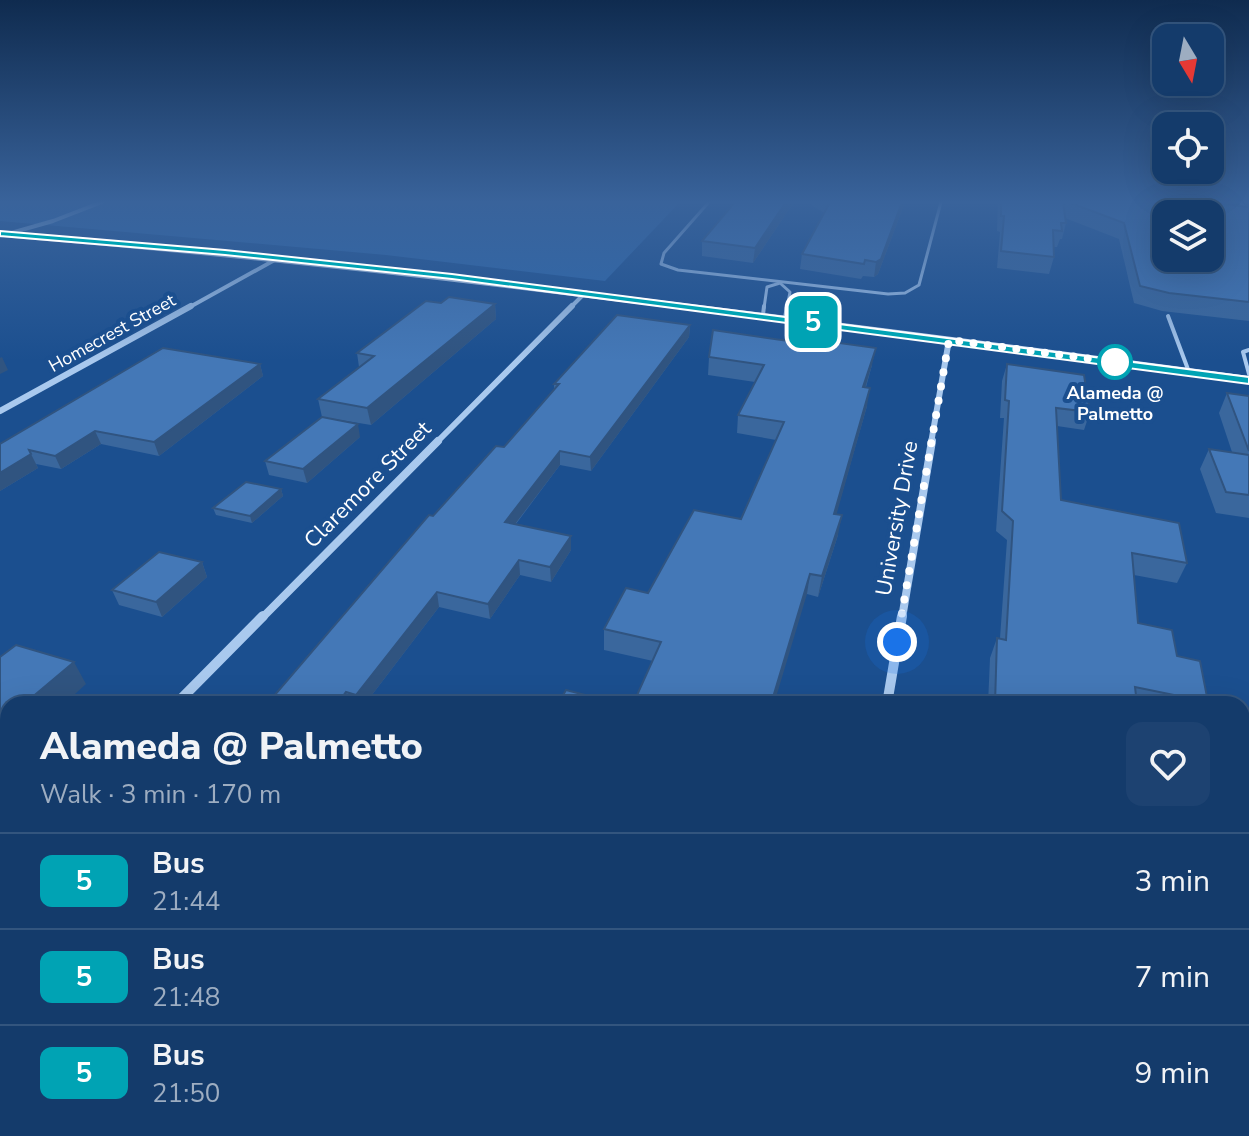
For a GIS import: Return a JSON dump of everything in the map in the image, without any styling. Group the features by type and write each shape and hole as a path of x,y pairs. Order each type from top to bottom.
{"main road":[{"path":"255,255 586,292 1189,372 1249,377"}],"street":[{"name":"Homecrest Street","path":"0,411 280,257"},
{"name":"Claremore Street","path":"184,696 586,292"},
{"name":"University Drive","path":"888,696 949,340"}],"lane":[{"path":"663,255 661,264 678,270 888,294 919,285 927,255"},
{"path":"763,315 767,287 780,283"},
{"path":"780,283 790,292 785,318"},
{"path":"1168,316 1189,372"},
{"path":"1249,350 1243,352 1242,357 1249,377"}],"shaded area":[{"path":"386,255 630,255 605,281"}],"building":[{"path":"808,255 882,255 876,262 865,260 864,264"},
{"path":"1132,255 1152,255 1152,272 1224,272 1224,255 1249,255 1249,302 1169,293 1140,286"},
{"path":"449,297 495,304 367,408 318,399 374,356 357,353 426,301 441,303"},
{"path":"617,315 690,325 590,457 560,451 505,522 571,536 550,567 519,560 488,604 437,592 356,695 346,692 343,696 274,696 429,515 433,516 496,446 504,447 559,384 554,384"},
{"path":"713,330 816,345 818,340 876,348 863,387 870,388 834,514 842,515 822,576 810,574 773,696 637,696 661,642 604,629 626,588 648,593 694,510 741,519 784,422 738,415 764,365 709,357"},
{"path":"163,348 260,364 154,442 95,431 55,456 29,450 31,454 0,473 0,444"},
{"path":"1007,364 1084,375 1090,412 1056,408 1061,500 1179,523 1187,563 1132,553 1138,623 1172,630 1177,656 1200,661 1207,696 1179,696 1135,687 1136,696 995,696 997,638 1006,640 1013,521 1002,511 1009,401 1005,400"},
{"path":"1227,393 1249,396 1249,451"},
{"path":"322,417 358,424 303,469 265,461"},
{"path":"1209,449 1249,455 1249,495 1226,492"},
{"path":"246,482 281,489 250,516 213,508"},
{"path":"159,552 202,562 156,602 112,590"},
{"path":"16,645 74,662 34,696 0,696 0,657"},
{"path":"566,690 589,696 563,696"}],"bus line":[{"name":"5","path":"258,255 586,292 1249,380"}],"place":[{"name":"Alameda @ Palmetto","path":"1115,362"}],"route":[{"path":"897,642 949,340 1129,364 1115,362"}]}
